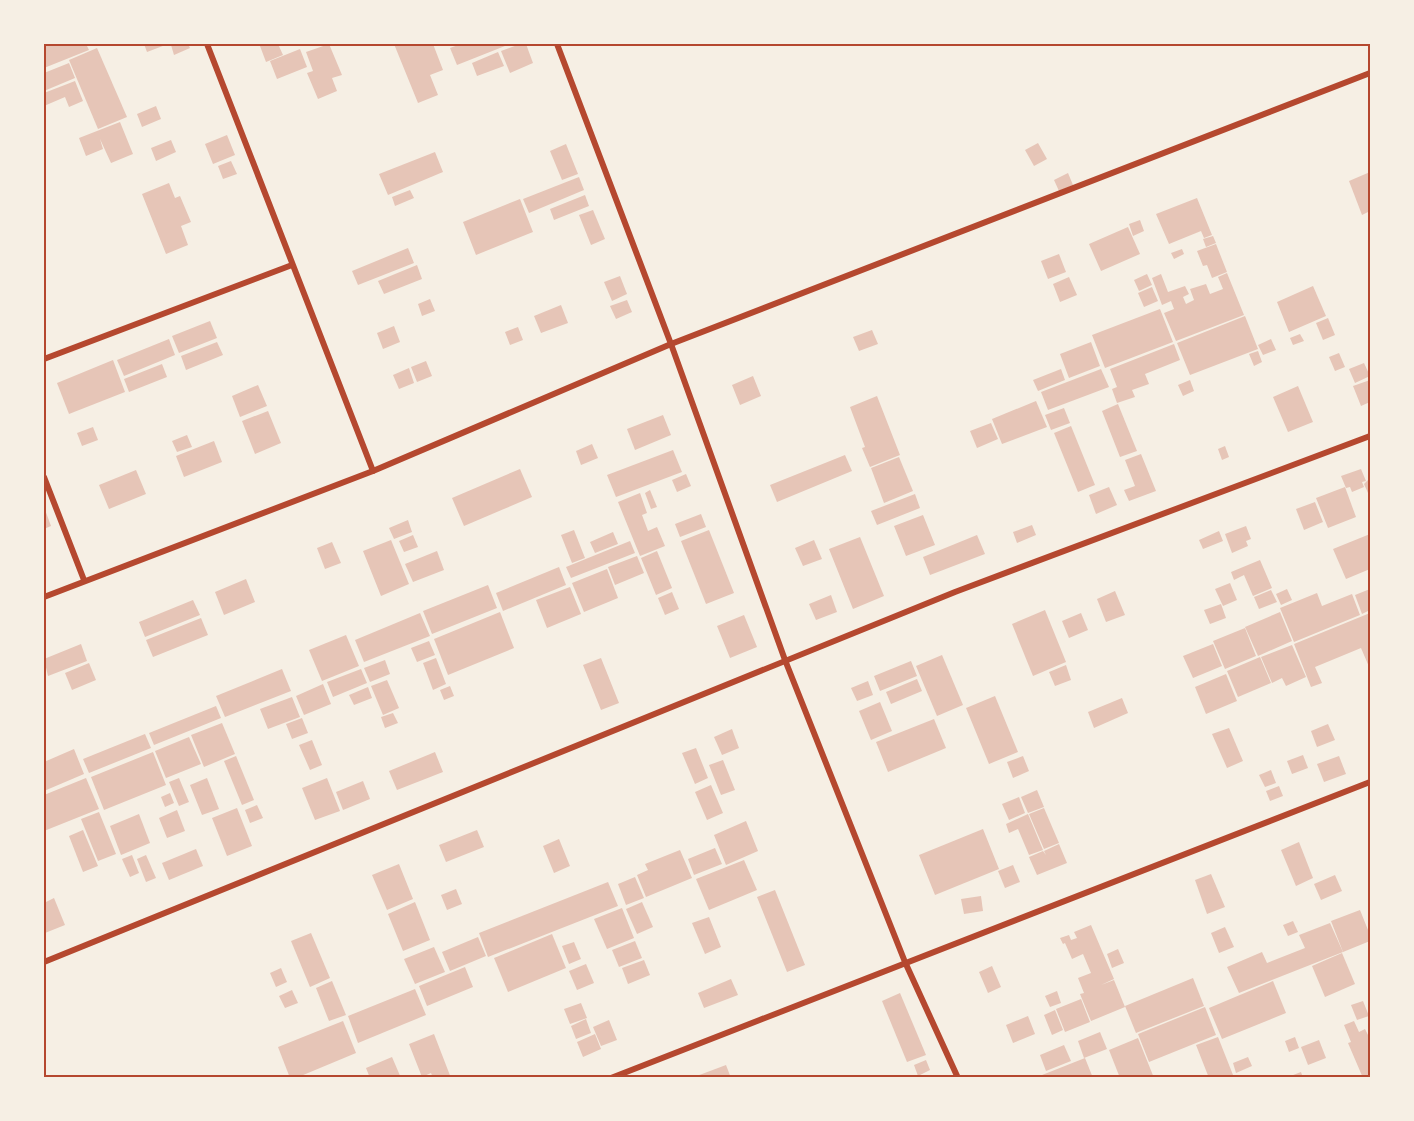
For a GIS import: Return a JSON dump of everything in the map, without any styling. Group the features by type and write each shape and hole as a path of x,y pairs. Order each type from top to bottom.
{"street":[{"path":"207,44 373,471"},
{"path":"556,44 671,344 785,660 905,962 958,1077"},
{"path":"44,597 373,471 671,344 1371,73"},
{"path":"44,359 292,265"},
{"path":"44,962 955,592 1371,436"},
{"path":"44,477 84,580"},
{"path":"611,1077 1371,782"}],"building":[{"path":"44,44 86,44 89,50 44,68"},
{"path":"144,44 168,44 147,52"},
{"path":"188,44 190,48 174,55 171,45"},
{"path":"278,44 283,55 266,62 260,46"},
{"path":"329,44 342,75 332,78 337,91 318,99 307,73 313,71 306,52"},
{"path":"394,44 433,44 443,70 430,75 438,95 418,103"},
{"path":"461,44 510,44 457,65 450,48"},
{"path":"526,44 533,63 510,73 501,51"},
{"path":"97,48 127,117 98,129 69,60"},
{"path":"300,49 307,67 277,79 270,61"},
{"path":"498,52 504,66 477,76 472,63"},
{"path":"69,63 75,78 44,91 44,73"},
{"path":"75,81 83,101 69,107 65,97 44,106 44,93"},
{"path":"156,106 161,119 142,127 137,114"},
{"path":"120,122 133,154 111,163 100,139 103,149 86,156 79,138"},
{"path":"227,135 235,155 213,164 205,144"},
{"path":"171,140 176,152 156,161 151,148"},
{"path":"1038,143 1047,159 1034,166 1025,150"},
{"path":"566,144 578,174 562,180 550,151"},
{"path":"435,152 443,172 388,195 379,174"},
{"path":"231,161 237,174 223,179 218,166"},
{"path":"1370,172 1370,211 1362,215 1349,181"},
{"path":"1068,173 1073,185 1059,191 1054,180"},
{"path":"579,177 584,190 529,213 523,199"},
{"path":"169,183 175,198 180,196 191,222 181,226 188,245 166,254 142,194"},
{"path":"410,190 414,198 395,206 392,197"},
{"path":"585,195 589,206 554,220 550,209"},
{"path":"1197,198 1212,235 1204,238 1201,231 1169,244 1156,214"},
{"path":"520,199 533,232 476,255 463,222"},
{"path":"593,210 605,239 591,245 579,215"},
{"path":"1140,220 1144,231 1133,236 1129,224"},
{"path":"1128,227 1140,254 1101,271 1089,244"},
{"path":"1213,236 1216,243 1206,247 1203,239"},
{"path":"1216,244 1227,272 1212,278 1207,265 1203,266 1197,251"},
{"path":"408,248 414,263 358,285 352,271"},
{"path":"1182,249 1184,254 1174,259 1171,253"},
{"path":"1059,254 1066,272 1048,279 1041,261"},
{"path":"417,265 422,279 384,294 378,281"},
{"path":"1227,273 1244,315 1176,341 1164,313 1174,309 1171,301 1162,305 1152,278 1161,274 1168,292 1185,286 1189,294 1183,297 1186,304 1194,300 1190,289 1206,284 1210,294 1223,289 1218,277"},
{"path":"1147,274 1152,285 1139,291 1134,280"},
{"path":"620,276 627,294 612,301 604,282"},
{"path":"1069,277 1077,295 1060,302 1053,284"},
{"path":"1313,286 1326,316 1289,332 1277,302"},
{"path":"1152,287 1158,301 1144,307 1138,293"},
{"path":"430,299 435,311 422,316 418,304"},
{"path":"627,300 632,312 616,319 610,306"},
{"path":"561,305 568,323 541,333 534,316"},
{"path":"1160,309 1173,342 1105,368 1092,335"},
{"path":"1245,316 1258,349 1190,375 1177,343"},
{"path":"1328,318 1335,335 1323,340 1316,323"},
{"path":"210,321 217,338 179,353 172,336"},
{"path":"394,326 400,342 383,349 377,333"},
{"path":"518,327 523,340 510,345 505,332"},
{"path":"872,330 878,344 859,351 853,337"},
{"path":"1300,334 1304,341 1293,345 1290,338"},
{"path":"169,339 175,355 124,376 117,360"},
{"path":"1271,339 1276,350 1263,355 1258,345"},
{"path":"217,342 223,355 186,370 181,356"},
{"path":"1091,342 1100,366 1069,378 1060,354"},
{"path":"1174,344 1180,360 1145,374 1149,384 1132,390 1135,397 1117,403 1112,389 1117,387 1110,369"},
{"path":"1258,351 1262,362 1254,366 1249,354"},
{"path":"1339,353 1345,367 1335,371 1329,357"},
{"path":"113,360 125,392 69,414 57,383"},
{"path":"426,361 432,376 417,382 411,367"},
{"path":"1364,363 1370,376 1355,383 1349,369"},
{"path":"162,364 167,377 129,392 124,379"},
{"path":"409,368 414,383 399,389 393,375"},
{"path":"1061,369 1065,380 1038,391 1033,380"},
{"path":"1101,369 1109,387 1048,410 1041,392"},
{"path":"753,376 761,396 740,405 732,385"},
{"path":"1190,380 1194,391 1183,396 1178,385"},
{"path":"1370,380 1370,402 1361,406 1353,386"},
{"path":"258,385 267,406 240,417 232,396"},
{"path":"1298,386 1313,422 1288,432 1273,397"},
{"path":"877,396 900,455 870,467 850,407"},
{"path":"1036,401 1047,427 1002,444 992,419"},
{"path":"1118,404 1137,451 1120,457 1102,411"},
{"path":"1064,408 1070,423 1051,430 1045,415"},
{"path":"268,411 281,443 255,454 242,421"},
{"path":"663,415 671,435 635,450 627,429"},
{"path":"991,423 998,439 977,448 970,431"},
{"path":"1071,426 1095,485 1078,492 1054,433"},
{"path":"93,427 98,440 82,446 77,433"},
{"path":"187,435 192,447 177,452 172,441"},
{"path":"214,441 222,462 184,477 176,456"},
{"path":"592,444 598,458 581,465 576,451"},
{"path":"1225,446 1229,457 1222,460 1218,449"},
{"path":"673,450 682,472 616,497 607,475"},
{"path":"1141,454 1156,491 1129,501 1124,490 1135,486 1125,460"},
{"path":"845,455 852,471 777,502 770,485"},
{"path":"899,457 913,491 884,503 871,468"},
{"path":"520,469 532,497 464,526 452,498"},
{"path":"1361,469 1366,481 1362,482 1364,487 1352,492 1350,487 1346,488 1341,476"},
{"path":"136,470 146,494 109,509 99,485"},
{"path":"686,474 691,486 677,492 672,480"},
{"path":"1370,478 1370,493 1368,493 1364,484"},
{"path":"1109,487 1117,505 1096,514 1089,495"},
{"path":"1345,487 1356,517 1328,528 1316,498"},
{"path":"650,490 657,507 651,509 645,493"},
{"path":"640,493 647,513 642,515 648,531 657,527 665,546 640,556 618,502"},
{"path":"915,494 920,508 877,525 871,511"},
{"path":"1315,502 1323,522 1304,530 1296,509"},
{"path":"44,507 51,526 44,529"},
{"path":"701,514 706,527 680,537 675,524"},
{"path":"923,515 935,545 906,556 894,526"},
{"path":"408,520 412,532 394,539 389,528"},
{"path":"1032,525 1036,535 1017,543 1013,532"},
{"path":"1246,526 1251,539 1246,541 1248,546 1232,553 1225,534"},
{"path":"574,530 585,558 572,563 561,535"},
{"path":"709,530 734,593 706,604 681,541"},
{"path":"1219,531 1223,541 1203,549 1199,540"},
{"path":"613,532 618,544 595,553 590,542"},
{"path":"1370,534 1370,569 1346,579 1333,549"},
{"path":"413,535 418,547 404,552 399,541"},
{"path":"977,535 985,554 930,575 923,557"},
{"path":"860,537 884,596 853,609 829,549"},
{"path":"391,540 409,584 381,596 363,551"},
{"path":"814,540 822,559 803,566 795,548"},
{"path":"630,541 635,553 571,578 566,567"},
{"path":"332,542 341,563 325,569 317,548"},
{"path":"437,551 444,570 413,582 405,564"},
{"path":"657,551 672,588 656,595 641,558"},
{"path":"637,556 644,573 615,585 608,567"},
{"path":"1260,560 1272,588 1253,596 1244,575 1234,580 1231,572"},
{"path":"559,567 566,585 503,611 496,593"},
{"path":"607,569 618,598 584,612 572,583"},
{"path":"246,579 255,602 224,615 215,592"},
{"path":"1230,583 1237,600 1223,606 1215,589"},
{"path":"488,585 497,608 432,634 423,611"},
{"path":"570,587 581,614 547,628 536,600"},
{"path":"1287,589 1292,600 1281,605 1276,594"},
{"path":"1370,589 1370,610 1362,614 1355,595"},
{"path":"1271,590 1277,602 1259,609 1254,597"},
{"path":"1115,591 1125,615 1106,622 1097,599"},
{"path":"672,592 679,609 665,615 658,598"},
{"path":"1317,593 1322,606 1352,594 1360,615 1294,642 1280,608"},
{"path":"831,595 837,612 816,620 809,604"},
{"path":"193,600 200,615 145,637 139,622"},
{"path":"1221,604 1226,618 1210,624 1204,610"},
{"path":"1045,610 1066,662 1033,676 1012,624"},
{"path":"500,612 514,648 448,675 434,639"},
{"path":"1280,612 1292,641 1258,656 1245,627"},
{"path":"420,613 430,636 364,662 355,640"},
{"path":"1081,613 1088,630 1069,638 1062,621"},
{"path":"1370,613 1370,669 1361,648 1315,667 1322,683 1311,687 1294,644"},
{"path":"744,615 757,647 730,658 717,626"},
{"path":"201,618 208,635 153,657 146,640"},
{"path":"1245,628 1256,656 1225,669 1213,641"},
{"path":"346,635 359,666 322,681 309,650"},
{"path":"429,641 435,655 417,662 411,648"},
{"path":"81,644 87,661 48,676 44,659"},
{"path":"1213,644 1222,666 1193,678 1183,656"},
{"path":"1292,645 1306,677 1286,686 1282,678 1272,683 1261,657"},
{"path":"942,655 963,705 937,716 916,666"},
{"path":"1260,657 1271,683 1238,697 1227,671"},
{"path":"436,658 446,684 433,690 423,663"},
{"path":"601,658 619,703 601,710 583,665"},
{"path":"385,660 390,674 370,682 364,668"},
{"path":"911,661 917,676 880,691 874,676"},
{"path":"89,663 96,680 72,690 65,673"},
{"path":"1066,665 1071,680 1055,686 1049,672"},
{"path":"282,669 291,691 225,717 216,696"},
{"path":"361,669 367,683 333,697 327,682"},
{"path":"1226,674 1237,701 1206,714 1195,687"},
{"path":"917,679 922,691 891,704 886,692"},
{"path":"387,680 399,708 383,715 371,686"},
{"path":"868,681 873,695 857,701 851,688"},
{"path":"323,684 331,704 304,715 296,696"},
{"path":"450,686 454,696 444,700 440,690"},
{"path":"368,687 372,698 354,705 349,695"},
{"path":"995,696 1018,752 989,764 966,708"},
{"path":"292,697 300,717 268,729 260,709"},
{"path":"1122,698 1128,713 1094,728 1088,712"},
{"path":"880,702 892,731 871,740 859,711"},
{"path":"216,706 221,718 154,745 149,733"},
{"path":"393,713 398,723 385,728 381,717"},
{"path":"302,718 308,733 292,739 286,724"},
{"path":"934,719 946,748 888,772 876,742"},
{"path":"222,723 235,754 204,767 191,735"},
{"path":"1328,724 1335,740 1317,747 1311,731"},
{"path":"1229,728 1243,761 1227,768 1212,734"},
{"path":"732,729 739,748 722,755 714,737"},
{"path":"145,734 151,748 89,773 83,759"},
{"path":"189,737 201,764 166,778 155,751"},
{"path":"312,740 322,765 310,770 299,745"},
{"path":"696,748 708,778 695,784 682,753"},
{"path":"74,749 84,774 44,791 44,762"},
{"path":"153,752 166,785 104,810 91,777"},
{"path":"435,752 443,772 397,790 389,771"},
{"path":"1303,755 1308,768 1292,774 1287,761"},
{"path":"236,756 254,800 242,805 224,761"},
{"path":"1023,756 1029,771 1013,778 1007,762"},
{"path":"1339,756 1346,774 1324,782 1317,764"},
{"path":"723,760 735,790 721,795 709,765"},
{"path":"1271,770 1276,783 1265,787 1259,775"},
{"path":"86,778 99,809 44,831 44,795"},
{"path":"179,778 189,802 179,806 169,782"},
{"path":"207,778 219,809 202,815 190,785"},
{"path":"327,778 340,811 315,820 302,788"},
{"path":"363,781 370,799 343,810 336,792"},
{"path":"711,785 723,813 707,820 695,792"},
{"path":"1279,786 1283,796 1270,801 1266,791"},
{"path":"1037,790 1044,807 1028,813 1021,797"},
{"path":"170,793 174,803 165,807 161,797"},
{"path":"1019,797 1025,813 1009,820 1002,804"},
{"path":"257,805 263,818 250,823 245,810"},
{"path":"237,808 252,846 227,856 212,818"},
{"path":"1044,808 1059,843 1044,849 1029,814"},
{"path":"177,810 185,831 167,838 159,818"},
{"path":"99,812 116,854 98,861 81,819"},
{"path":"139,814 150,843 121,855 110,826"},
{"path":"1028,814 1043,850 1029,855 1018,829 1009,833 1006,824"},
{"path":"746,821 758,851 726,865 714,835"},
{"path":"983,829 999,869 935,895 919,855"},
{"path":"83,830 98,866 83,872 69,836"},
{"path":"477,830 484,847 446,862 439,845"},
{"path":"559,839 570,866 554,873 543,846"},
{"path":"1299,842 1313,878 1296,886 1281,850"},
{"path":"1059,844 1067,863 1037,875 1029,857 1043,851 1046,855 1044,851"},
{"path":"715,848 722,864 694,875 688,859"},
{"path":"196,849 203,866 169,880 162,863"},
{"path":"680,850 692,878 646,897 637,875 648,870 645,864"},
{"path":"132,855 139,873 130,877 122,859"},
{"path":"146,855 156,878 146,882 137,859"},
{"path":"744,860 757,890 709,910 696,879"},
{"path":"399,864 413,899 387,910 372,875"},
{"path":"1013,865 1020,882 1005,888 998,871"},
{"path":"1211,874 1225,907 1207,914 1195,880"},
{"path":"1335,875 1342,891 1321,900 1314,884"},
{"path":"635,877 644,898 626,905 618,884"},
{"path":"608,882 618,906 488,957 479,933"},
{"path":"456,889 462,904 447,910 441,895"},
{"path":"775,890 805,965 787,972 757,897"},
{"path":"981,896 983,911 964,914 961,899"},
{"path":"54,898 65,925 45,933 44,903"},
{"path":"415,902 430,940 403,951 388,914"},
{"path":"642,902 653,927 637,934 626,909"},
{"path":"622,908 634,938 607,949 594,919"},
{"path":"1360,910 1370,935 1370,941 1343,952 1331,921"},
{"path":"709,917 721,947 705,954 692,923"},
{"path":"1293,921 1298,932 1288,936 1283,925"},
{"path":"1330,923 1343,952 1239,993 1227,967 1262,952 1267,963 1305,948 1299,935"},
{"path":"1091,925 1114,979 1101,985 1114,980 1125,1007 1091,1021 1080,994 1084,993 1078,978 1091,973 1083,954 1072,959 1065,943 1063,944 1060,938 1069,935 1071,940 1077,938 1074,932"},
{"path":"1225,927 1234,947 1219,953 1211,933"},
{"path":"311,933 330,978 310,987 291,941"},
{"path":"552,934 566,968 508,992 494,958"},
{"path":"478,937 486,956 450,971 442,952"},
{"path":"635,941 642,958 619,967 612,950"},
{"path":"574,942 581,959 569,964 562,946"},
{"path":"434,947 445,972 415,984 404,959"},
{"path":"1118,949 1124,963 1112,968 1107,954"},
{"path":"1342,953 1355,984 1325,997 1312,966"},
{"path":"644,960 650,975 628,984 622,968"},
{"path":"586,964 594,983 577,990 569,971"},
{"path":"992,966 1001,987 988,993 979,972"},
{"path":"465,967 473,987 427,1006 419,986"},
{"path":"281,968 287,982 276,987 270,973"},
{"path":"1193,978 1204,1006 1136,1033 1125,1006"},
{"path":"731,979 738,995 704,1008 698,993"},
{"path":"332,981 346,1015 329,1021 316,988"},
{"path":"1273,981 1286,1013 1222,1039 1209,1008"},
{"path":"415,989 426,1015 358,1043 348,1016"},
{"path":"292,990 298,1003 285,1008 279,996"},
{"path":"1057,991 1061,1003 1050,1007 1045,996"},
{"path":"900,993 926,1055 907,1062 882,1001"},
{"path":"1081,999 1090,1022 1065,1032 1056,1009"},
{"path":"1363,1001 1369,1016 1357,1020 1351,1005"},
{"path":"581,1003 587,1018 570,1024 564,1009"},
{"path":"1205,1007 1216,1035 1149,1062 1138,1034"},
{"path":"1055,1010 1063,1030 1052,1035 1044,1015"},
{"path":"1028,1016 1035,1034 1013,1043 1006,1025"},
{"path":"586,1019 591,1033 576,1039 571,1026"},
{"path":"609,1020 617,1040 601,1046 593,1027"},
{"path":"343,1021 356,1053 296,1078 290,1078 278,1047"},
{"path":"1354,1021 1359,1032 1365,1029 1368,1035 1370,1034 1370,1078 1363,1078 1348,1043 1351,1042 1344,1025"},
{"path":"1100,1032 1107,1049 1084,1058 1078,1041"},
{"path":"434,1034 451,1078 433,1078 431,1073 422,1077 409,1044"},
{"path":"595,1034 601,1049 583,1057 577,1042"},
{"path":"1218,1037 1233,1075 1226,1078 1209,1078 1196,1045"},
{"path":"1295,1037 1299,1048 1289,1052 1285,1041"},
{"path":"1138,1038 1154,1078 1120,1078 1109,1050"},
{"path":"1319,1040 1326,1058 1308,1065 1301,1047"},
{"path":"1064,1045 1071,1061 1046,1071 1040,1055"},
{"path":"392,1057 401,1078 370,1078 366,1068"},
{"path":"1248,1057 1252,1066 1236,1073 1233,1063"},
{"path":"1085,1058 1093,1078 1037,1078 1037,1077"},
{"path":"926,1060 930,1070 918,1076 914,1065"},
{"path":"726,1065 731,1078 694,1078 694,1077"},
{"path":"1301,1072 1303,1078 1288,1078 1288,1077"}]}
